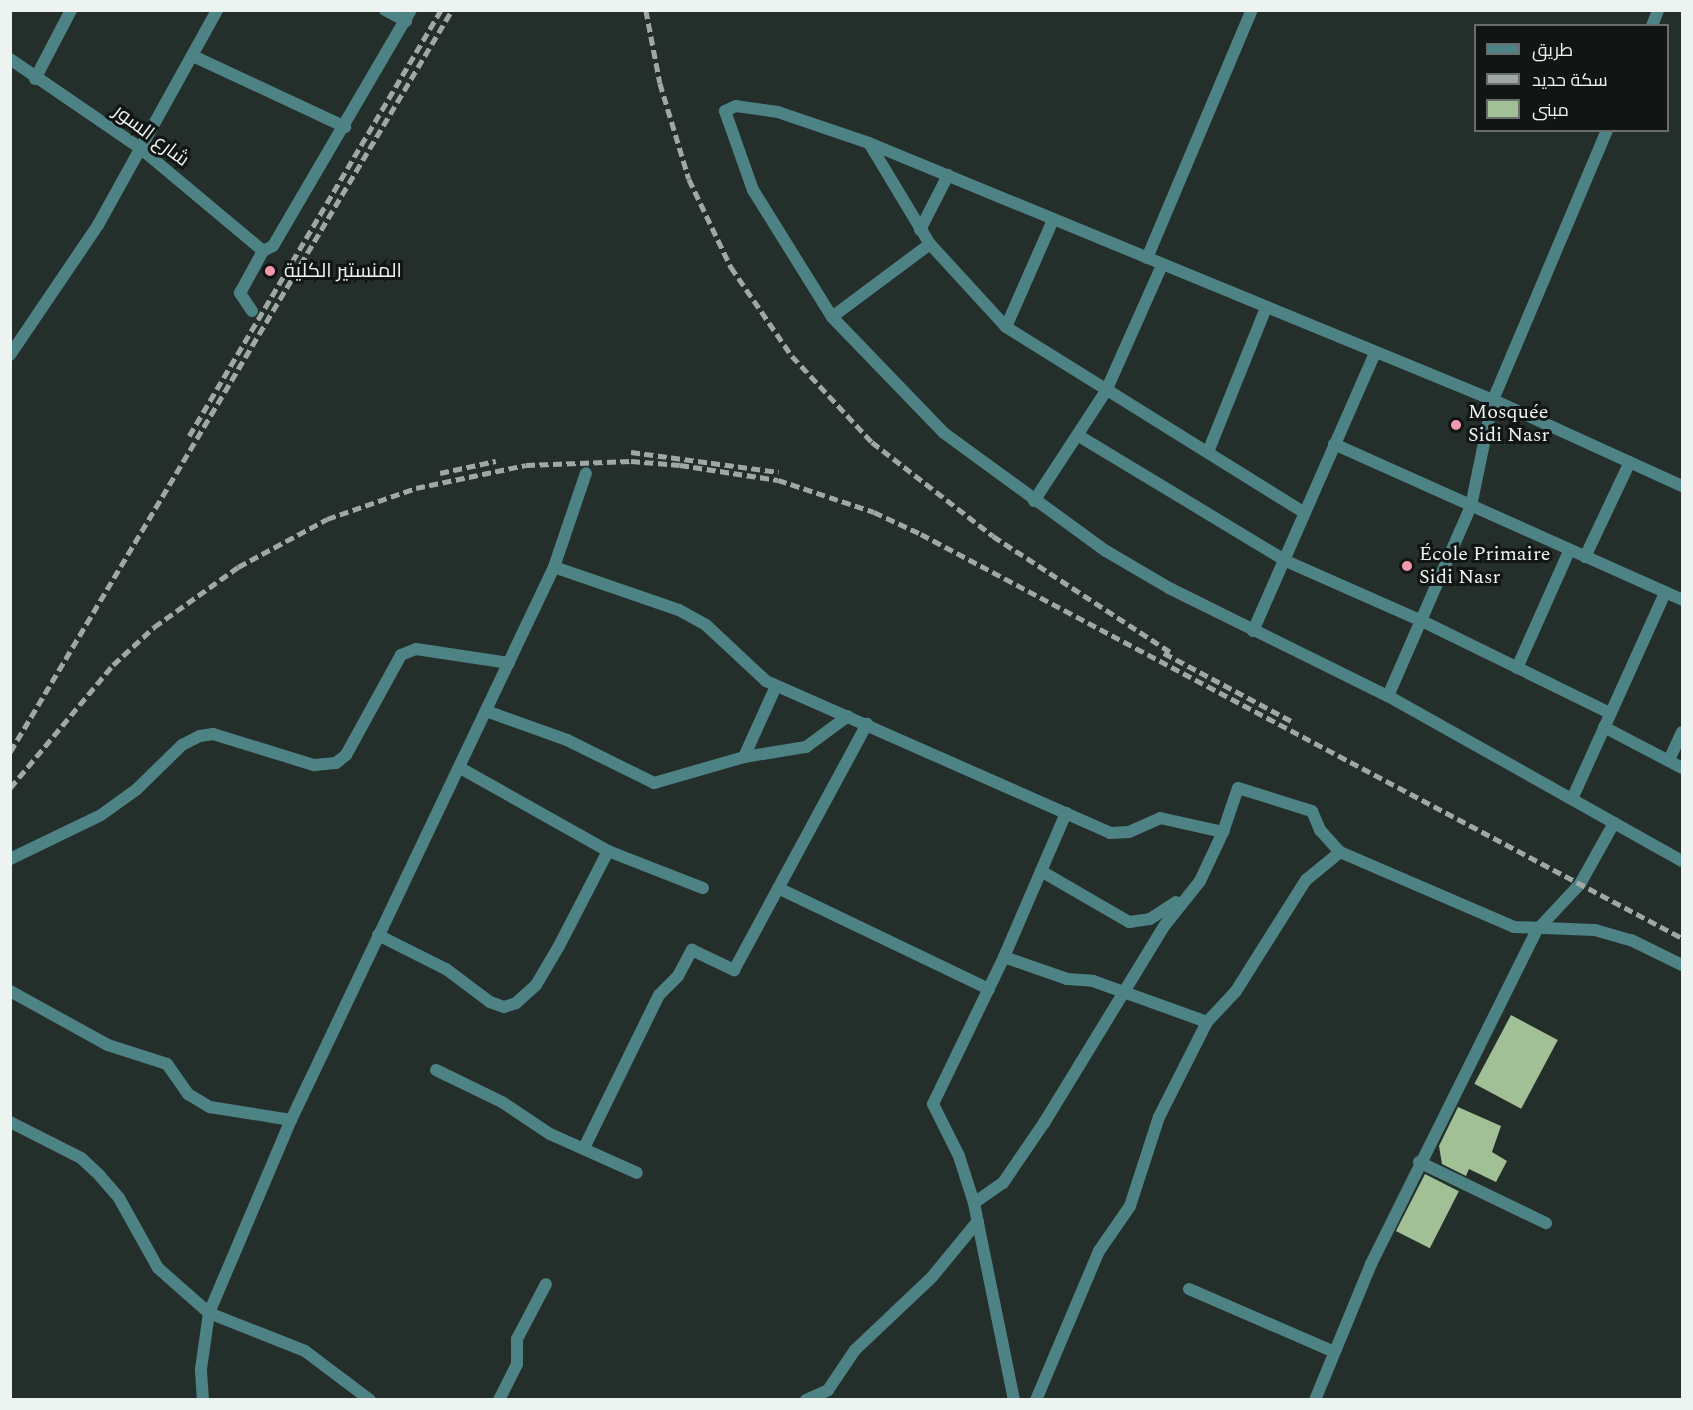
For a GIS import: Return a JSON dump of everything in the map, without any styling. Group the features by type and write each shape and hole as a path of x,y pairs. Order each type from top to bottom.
{"street":[{"path":"35,79 71,10"},
{"path":"10,355 98,225 217,10"},
{"path":"252,311 240,293 263,251 273,246 345,127 408,16 385,10"},
{"path":"1146,258 1252,10"},
{"path":"193,56 345,127"},
{"name":"شارع السور","path":"10,59 35,79 140,148 263,251"},
{"path":"1683,486 1493,400 1266,309 868,143 778,112 736,106 725,111 753,190 832,317 944,433 1034,501 1151,577 1253,631 1388,696 1683,861"},
{"path":"1388,696 1471,506 1493,400 1606,132"},
{"path":"868,143 930,244 1006,327 1305,513"},
{"path":"920,230 948,175"},
{"path":"1006,327 1053,220"},
{"path":"832,317 930,244"},
{"path":"1034,501 1079,436 1106,391 1162,265"},
{"path":"1208,452 1266,309"},
{"path":"1253,631 1286,561 1334,444 1375,353"},
{"path":"1079,436 1286,561 1420,620 1610,713"},
{"path":"1334,444 1683,600"},
{"path":"1584,557 1630,462"},
{"path":"203,1400 201,1369 209,1312 291,1120 378,935 489,712 554,567 586,473"},
{"path":"1517,668 1569,551"},
{"path":"554,567 688,615 706,625 776,686 1118,834 1161,818 1222,832"},
{"path":"1572,799 1665,593"},
{"path":"10,859 101,815 137,789 182,745 200,736 213,734 314,765 336,764 346,755 401,655 416,648 509,663"},
{"path":"744,757 776,686"},
{"path":"489,712 567,740 654,783 744,757 806,747 848,716"},
{"path":"584,1148 659,995 678,976 692,950 734,970 867,724"},
{"path":"1604,727 1683,768"},
{"path":"1669,760 1683,732"},
{"path":"462,769 608,851 703,888"},
{"path":"1041,871 1129,922 1150,918 1188,893 1200,882 1238,788 1312,811 1320,831 1340,852 1514,927 1537,930 1595,930 1631,940 1683,965"},
{"path":"1014,1400 974,1203 959,1156 933,1104 1004,957 1066,813"},
{"path":"1315,1400 1332,1351 1419,1162 1537,930 1580,885 1614,823"},
{"path":"378,935 446,969 490,1002 504,1006 516,1003 536,985 559,946 608,851"},
{"path":"1036,1400 1099,1251 1130,1206 1159,1117 1207,1022 1236,991 1306,880 1340,852"},
{"path":"778,888 989,989"},
{"path":"974,1203 1003,1183 1188,893"},
{"path":"1004,957 1067,979 1093,981 1122,995 1207,1022"},
{"path":"10,991 108,1045 167,1064 188,1094 210,1107 291,1120"},
{"path":"436,1070 584,1148 637,1173"},
{"path":"10,1122 81,1158 100,1176 119,1198 158,1268 209,1312 304,1351 370,1400"},
{"path":"1419,1162 1546,1223"},
{"path":"806,1400 828,1390 855,1350 917,1293 978,1221"},
{"path":"499,1400 517,1364 517,1340 546,1284"},
{"path":"1189,1289 1332,1351"}],"building":[{"path":"1511,1015 1558,1040 1521,1109 1474,1084"},
{"path":"1458,1107 1501,1126 1492,1152 1507,1161 1496,1182 1469,1169 1466,1176 1442,1164 1439,1146"},
{"path":"1425,1174 1459,1191 1430,1248 1396,1231"}],"railway":[{"path":"189,436 441,10"},
{"path":"10,752 452,10"},
{"path":"646,10 660,83 689,179 731,267 792,356 872,442 993,536 1173,654"},
{"path":"631,452 779,472"},
{"path":"440,473 496,461"},
{"path":"10,788 113,665 154,627 238,567 327,519 416,488 526,465 631,461 680,465 778,480 874,512 921,534 1682,938"},
{"path":"1164,653 1293,722"}],"place":[{"name":"المنستير الكلية","path":"270,271"},
{"name":"Mosquée Sidi Nasr","path":"1456,425"},
{"name":"École Primaire Sidi Nasr","path":"1407,566"}]}
